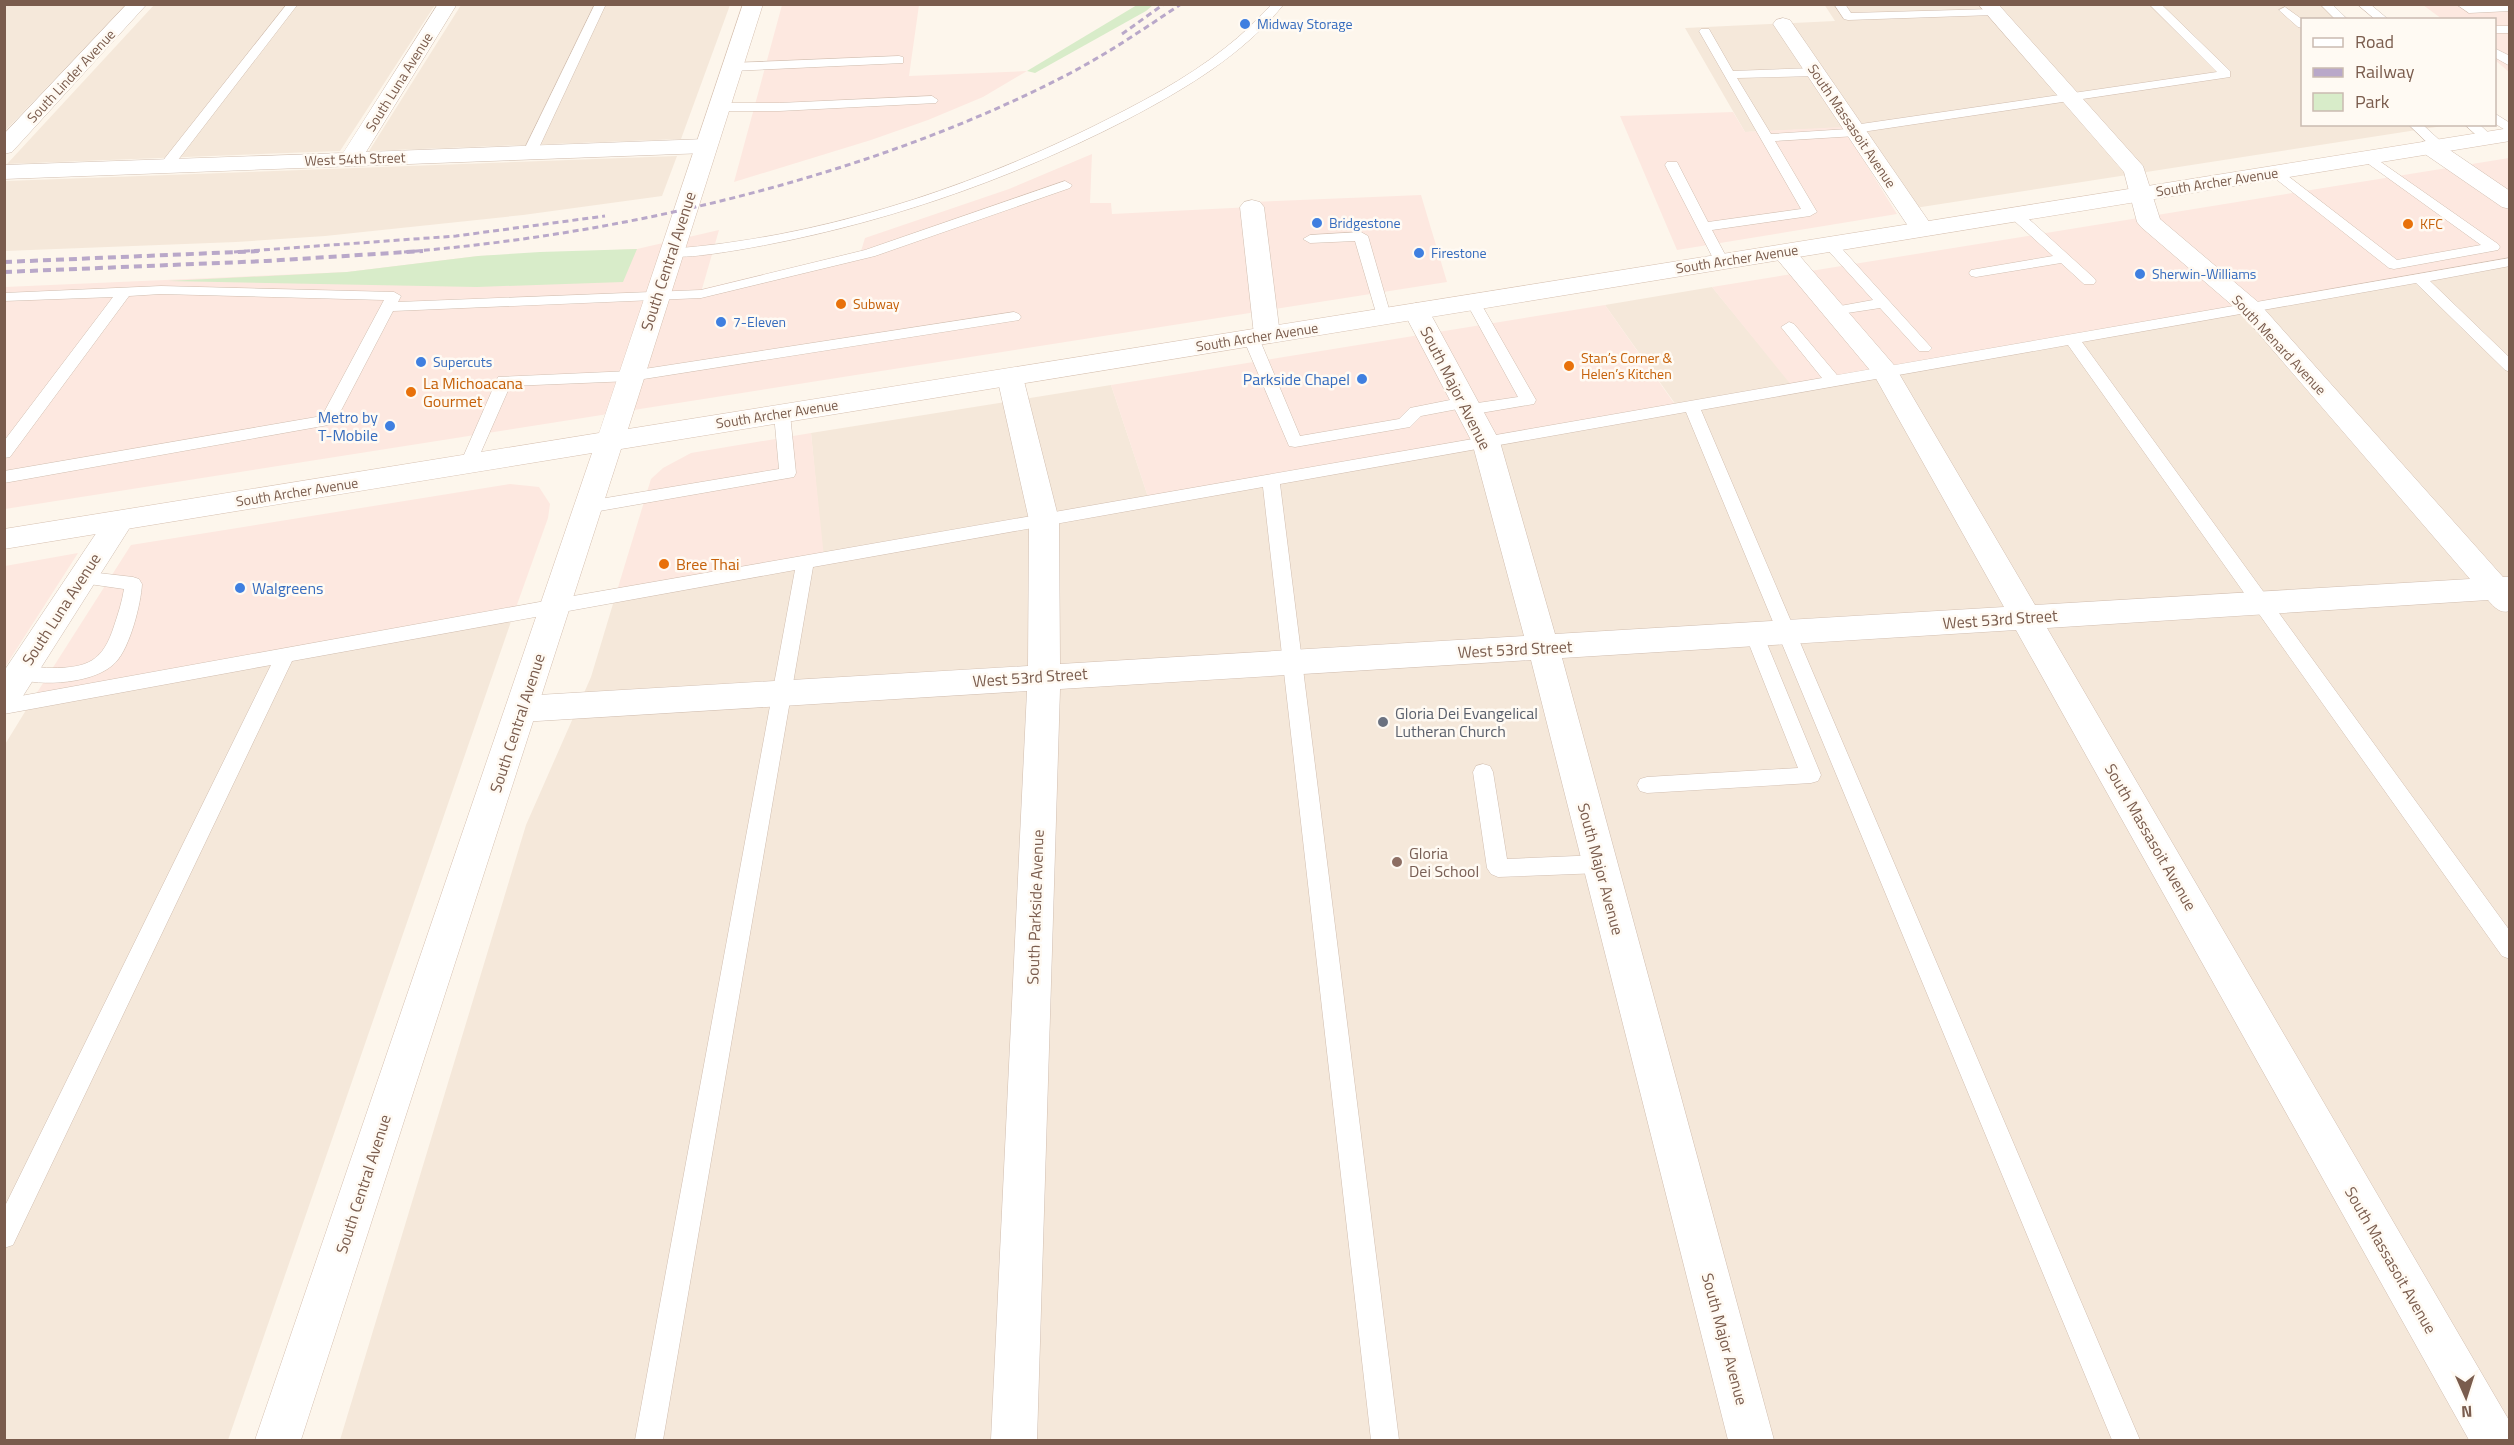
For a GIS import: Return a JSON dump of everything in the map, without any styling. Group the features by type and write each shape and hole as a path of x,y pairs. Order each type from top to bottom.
{"street":[{"name":"South Linder Avenue","path":"4,147 138,4"},
{"name":"South Luna Avenue","path":"350,159 448,4"},
{"name":"South Central Avenue","path":"278,1440 556,606 655,296 753,4"},
{"name":"South Menard Avenue","path":"1990,8 2135,171 2149,222 2249,307 2505,594"},
{"name":"South Massasoit Avenue","path":"1783,24 1922,229"},
{"name":"South Archer Avenue","path":"4,539 2434,147 2490,129"},
{"name":"West 54th Street","path":"4,172 706,146"},
{"path":"2434,147 2503,192"},
{"path":"1252,207 1259,337"},
{"name":"South Massasoit Avenue","path":"1783,252 1886,371 2494,1440"},
{"name":"South Major Avenue","path":"1416,311 1486,442 1543,647 1751,1440"},
{"name":"South Parkside Avenue","path":"1010,377 1044,519 1044,676 1014,1440"},
{"name":"South Luna Avenue","path":"4,698 119,520"},
{"name":"West 53rd Street","path":"521,709 2260,603 2505,594"}],"lane":[{"path":"166,166 293,4"},
{"path":"530,152 601,4"},
{"path":"670,253 712,251 786,237 878,214 974,184 1070,144 1157,99 1230,51 1279,4"},
{"path":"1839,4 1848,17 1990,8"},
{"path":"1767,138 1855,131 2226,74 2154,4"},
{"path":"2325,4 2341,18"},
{"path":"2362,4 2381,18"},
{"path":"2465,7 2510,8"},
{"path":"2285,10 2301,24"},
{"path":"1704,227 1810,212 1705,31"},
{"path":"2496,52 2510,62"},
{"path":"732,67 899,60"},
{"path":"1729,75 1815,72"},
{"path":"719,107 779,107 932,100"},
{"path":"2416,126 2434,147"},
{"path":"2490,129 2510,129"},
{"path":"2274,172 2394,265 2493,247 2368,157"},
{"path":"1672,165 1722,262"},
{"path":"389,307 701,294 870,253 1065,185"},
{"path":"2014,214 2089,281"},
{"path":"1310,239 1361,236 1384,316"},
{"path":"1830,244 1924,348"},
{"path":"1976,273 2064,258"},
{"path":"4,707 1044,519 2510,262"},
{"path":"2419,278 2510,367"},
{"path":"4,297 160,290 394,296 328,420 4,477"},
{"path":"4,453 125,291"},
{"path":"1259,337 1295,442 1404,423 1416,412 1528,400 1473,302"},
{"path":"1834,311 1883,303"},
{"path":"468,464 504,381 631,376 1014,317"},
{"path":"1789,327 1833,381"},
{"path":"2072,339 2510,949"},
{"path":"1691,406 2126,1440"},
{"path":"588,507 788,473 782,414"},
{"path":"1271,480 1385,1440"},
{"path":"649,1440 805,562"},
{"path":"21,672 41,675 85,672 110,658 121,631 133,592 133,584 81,577"},
{"path":"1647,785 1811,775 1754,634"},
{"path":"4,1236 285,656"},
{"path":"1483,772 1498,868 1600,864"}],"shaded area":[{"path":"1824,4 2331,5 2348,18 2301,18 2301,126 2443,126 1915,208 1860,127 1745,132 1685,28 1835,21"},
{"path":"4,5 126,5 5,131"},
{"path":"154,5 435,5 340,151 7,164"},
{"path":"461,5 730,5 681,139 369,151"},
{"path":"782,5 919,5 909,76 1027,71 983,97 928,120 734,182"},
{"path":"2423,5 2509,5 2509,72 2496,61 2496,18 2441,18"},
{"path":"1733,112 1745,132 1843,127 1897,214 1677,250 1620,116"},
{"path":"1092,154 1090,203 1111,203 1112,214 1252,207 1251,202 1421,195 1447,282 5,509 5,287 347,272 478,256 637,249 719,230 702,289 861,251 865,238 1009,189"},
{"path":"677,156 662,196 523,215 325,236 236,242 5,251 5,181"},
{"path":"2509,158 2509,261 1792,386 1712,287"},
{"path":"2509,261 2509,1440 340,1440 526,825 591,677 616,594 823,557 811,433 1111,385 1149,500 1676,405 1605,305 1712,287 1793,386"},
{"path":"1605,305 1676,406 1149,500 1111,385"},
{"path":"811,433 824,557 616,594 651,479 663,468 691,453"},
{"path":"510,484 539,487 550,504 548,518 514,613 31,702 131,545"},
{"path":"78,553 5,667 5,566"},
{"path":"514,613 228,1440 5,1440 4,746 31,702"}],"green space":[{"path":"1137,5 1153,5 1035,73 1027,71"},
{"path":"637,249 623,282 477,287 168,281 347,272 478,256"}],"railway":[{"path":"1122,34 1164,4"},
{"path":"404,252 486,244 570,232 655,216 822,173 904,146 982,115 1057,80 1105,53 1181,4"},
{"path":"234,252 456,236 605,216"},
{"path":"4,262 261,251"},
{"path":"4,272 266,261 423,251"}],"place":[{"name":"Midway Storage","path":"1245,24"},
{"name":"Bridgestone","path":"1317,223"},
{"name":"KFC","path":"2408,224"},
{"name":"Firestone","path":"1419,253"},
{"name":"Sherwin-Williams","path":"2140,274"},
{"name":"Subway","path":"841,304"},
{"name":"7-Eleven","path":"721,322"},
{"name":"Supercuts","path":"421,362"},
{"name":"Stan’s Corner & Helen’s Kitchen","path":"1569,366"},
{"name":"Parkside Chapel","path":"1362,379"},
{"name":"La Michoacana Gourmet","path":"411,392"},
{"name":"Metro by T-Mobile","path":"390,426"},
{"name":"Bree Thai","path":"664,564"},
{"name":"Walgreens","path":"240,588"},
{"name":"Gloria Dei Evangelical Lutheran Church","path":"1383,722"},
{"name":"Gloria Dei School","path":"1397,862"}]}
